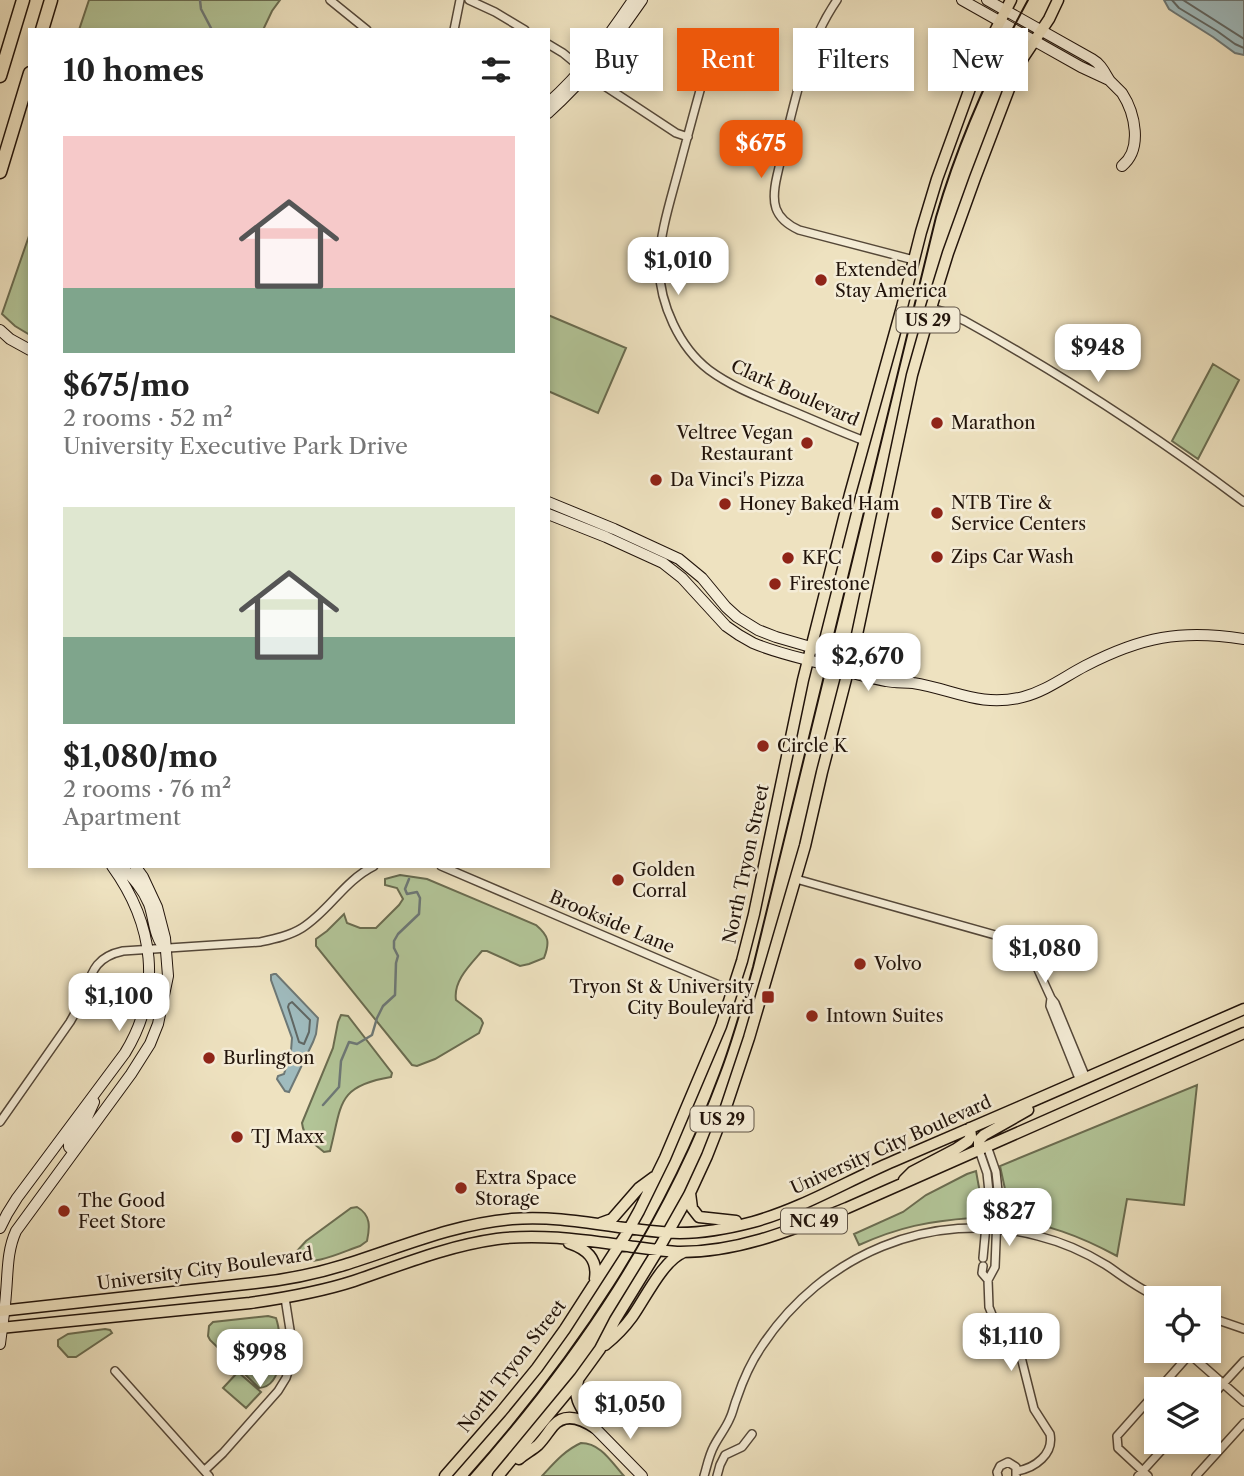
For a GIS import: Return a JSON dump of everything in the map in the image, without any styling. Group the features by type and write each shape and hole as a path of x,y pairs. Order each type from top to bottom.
{"highway":[{"path":"0,76 23,0"},
{"path":"44,28 51,0"},
{"path":"0,172 28,80"}],"main road":[{"name":"North Tryon Street","path":"445,1476 537,1368 630,1228 708,1059 733,989 754,914 803,680 864,441 937,179 973,80 1012,0"},
{"name":"US 29","path":"668,1232 707,1156 725,1110 796,879 852,659 912,375 948,253 1016,74 1058,0"},
{"name":"University City Boulevard","path":"2,1311 289,1278 343,1265 449,1230 492,1221 543,1218 689,1233 760,1220 809,1202 890,1163 1244,1009"},
{"name":"University City Boulevard","path":"1,1327 285,1298 334,1287 439,1252 481,1241 516,1237 553,1237 658,1250 688,1251 733,1246 773,1236 847,1208 1244,1033"},
{"path":"983,1148 979,1140 984,1135 1056,1091"},
{"path":"896,1186 912,1172 968,1142 971,1128"},
{"path":"599,1223 612,1219 659,1170"},
{"path":"692,1188 691,1205 699,1217 734,1221 760,1220"},
{"path":"499,1475 600,1349 668,1232"},
{"path":"553,1237 576,1245 589,1254 596,1269 594,1285"},
{"path":"600,1349 627,1324 668,1263 688,1251"},
{"path":"579,1378 575,1392 578,1402 595,1428"},
{"path":"499,1475 539,1444 553,1425 561,1420 580,1419 595,1428"}],"street":[{"path":"330,0 365,28"},
{"path":"454,28 460,0"},
{"path":"469,0 522,28"},
{"path":"614,28 633,0"},
{"path":"622,28 642,0"},
{"path":"837,0 822,26 804,72 776,176 774,204 780,217 799,230 914,260"},
{"path":"962,0 1022,21 1097,62 1105,70 1109,80 1127,103 1135,131 1133,150 1122,166"},
{"path":"987,0 1016,31 1109,80"},
{"path":"550,45 570,60"},
{"path":"550,101 570,84"},
{"path":"550,111 572,91"},
{"path":"614,91 676,133 688,136"},
{"name":"Clark Boulevard","path":"700,91 665,226 660,260 663,294 678,332 698,360 727,382 864,441"},
{"path":"931,308 965,321 1089,395 1155,437 1244,502"},
{"path":"0,330 28,349"},
{"path":"550,503 674,556 702,578 726,607 743,622 769,635 888,670 913,683"},
{"path":"550,515 663,563 682,578 726,625 765,648 848,673 885,681 913,683 975,699 1006,700 1022,697 1042,690 1095,661 1172,635 1217,635 1244,639"},
{"path":"0,1228 4,1208 97,1091 128,1047 141,1019 148,988 147,949 140,915 129,891 113,868"},
{"path":"123,868 144,894 159,940 166,948"},
{"path":"0,1344 10,1250 16,1231 131,1074 150,1044 158,1024 168,966 163,926 157,906 136,868"},
{"path":"0,1122 70,1022 90,975 104,958 114,953 147,949 260,942 288,934 309,923 351,881 371,868"},
{"name":"Brookside Lane","path":"446,868 733,989"},
{"path":"796,879 1020,942 1028,948 1055,1003 1083,1079"},
{"path":"74,1152 69,1143 85,1122 97,1091"},
{"path":"983,1148 988,1181 982,1273 988,1280"},
{"path":"983,1148 997,1178 995,1267 988,1280 989,1307 1021,1357 1034,1409 1051,1438 1048,1451 1035,1465 1017,1473 1012,1463 1005,1462 998,1469 998,1476"},
{"path":"704,1476 713,1447 732,1415 743,1382 760,1349 785,1314 812,1287 840,1267 885,1245 938,1230 996,1228 1021,1232 1056,1241 1091,1256 1144,1292"},
{"path":"115,1371 207,1473 278,1391 286,1378 293,1349 285,1298"},
{"path":"1221,1321 1244,1329"},
{"path":"1221,1387 1244,1361"},
{"path":"1168,1377 1179,1363"},
{"path":"1200,1363 1244,1402"},
{"path":"1144,1405 1117,1436 1118,1448 1143,1474 1159,1454"},
{"path":"1196,1476 1244,1423"},
{"path":"595,1428 642,1476"},
{"path":"717,1476 725,1455 742,1447 752,1434"}],"green space":[{"path":"89,0 280,0 264,28 80,28"},
{"path":"28,239 28,334 2,314"},
{"path":"550,316 626,348 598,413 550,392"},
{"path":"1213,364 1239,380 1198,459 1172,441"},
{"path":"400,875 427,879 536,925 546,936 548,943 544,958 520,966 482,951 463,974 456,993 456,1000 481,1019 483,1023 479,1033 435,1059 417,1066 412,1065 316,946 316,939 344,914 347,923 360,928 376,928 403,899 397,888 385,885 385,879"},
{"path":"341,1015 348,1016 392,1073 391,1077 360,1086 344,1100 330,1151 324,1152 307,1136 302,1123 333,1048"},
{"path":"1197,1085 1184,1205 1127,1199 1117,1256 1062,1231 1003,1218 1005,1189 1000,1166"},
{"path":"976,1171 980,1193 975,1216 972,1218 914,1226 859,1245 854,1234 903,1212 926,1195"},
{"path":"357,1207 365,1214 368,1222 367,1241 320,1260 297,1259 296,1252 306,1241 351,1208"},
{"path":"268,1316 276,1318 280,1336 280,1359 274,1379 259,1388 210,1340 209,1326 213,1322"},
{"path":"105,1329 112,1333 76,1357 68,1357 58,1346 58,1340 68,1334"},
{"path":"238,1372 261,1392 246,1408 223,1388"},
{"path":"581,1443 600,1450 624,1476 542,1476 565,1453"}],"water":[{"path":"1164,0 1244,0 1244,55 1235,53 1169,9"},
{"path":"276,974 318,1018 313,1042 289,1092 285,1091 277,1079 284,1074 292,1038 271,980 271,975"}],"waterway":[{"path":"200,0 201,9 211,28"},
{"path":"323,1105 339,1087 341,1061 349,1042 357,1044 372,1035 383,1006 395,995 398,956 394,941 419,914 420,898 417,892 407,894 405,889 409,879"}],"tram line":[{"path":"469,1476 546,1383 614,1286 672,1183 720,1073 753,967 936,217 976,106 1028,0"}],"place":[{"name":"Extended Stay America","path":"821,280"},
{"name":"Marathon","path":"937,423"},
{"name":"Veltree Vegan Restaurant","path":"807,443"},
{"name":"Da Vinci's Pizza","path":"656,480"},
{"name":"Honey Baked Ham","path":"725,504"},
{"name":"NTB Tire & Service Centers","path":"937,513"},
{"name":"Zips Car Wash","path":"937,557"},
{"name":"KFC","path":"788,558"},
{"name":"Firestone","path":"775,584"},
{"name":"Circle K","path":"763,746"},
{"name":"Golden Corral","path":"618,880"},
{"name":"Volvo","path":"860,964"},
{"name":"Tryon St & University City Boulevard","path":"768,997"},
{"name":"Intown Suites","path":"812,1016"},
{"name":"Burlington","path":"209,1058"},
{"name":"TJ Maxx","path":"237,1137"},
{"name":"Extra Space Storage","path":"461,1188"},
{"name":"The Good Feet Store","path":"64,1211"}]}
